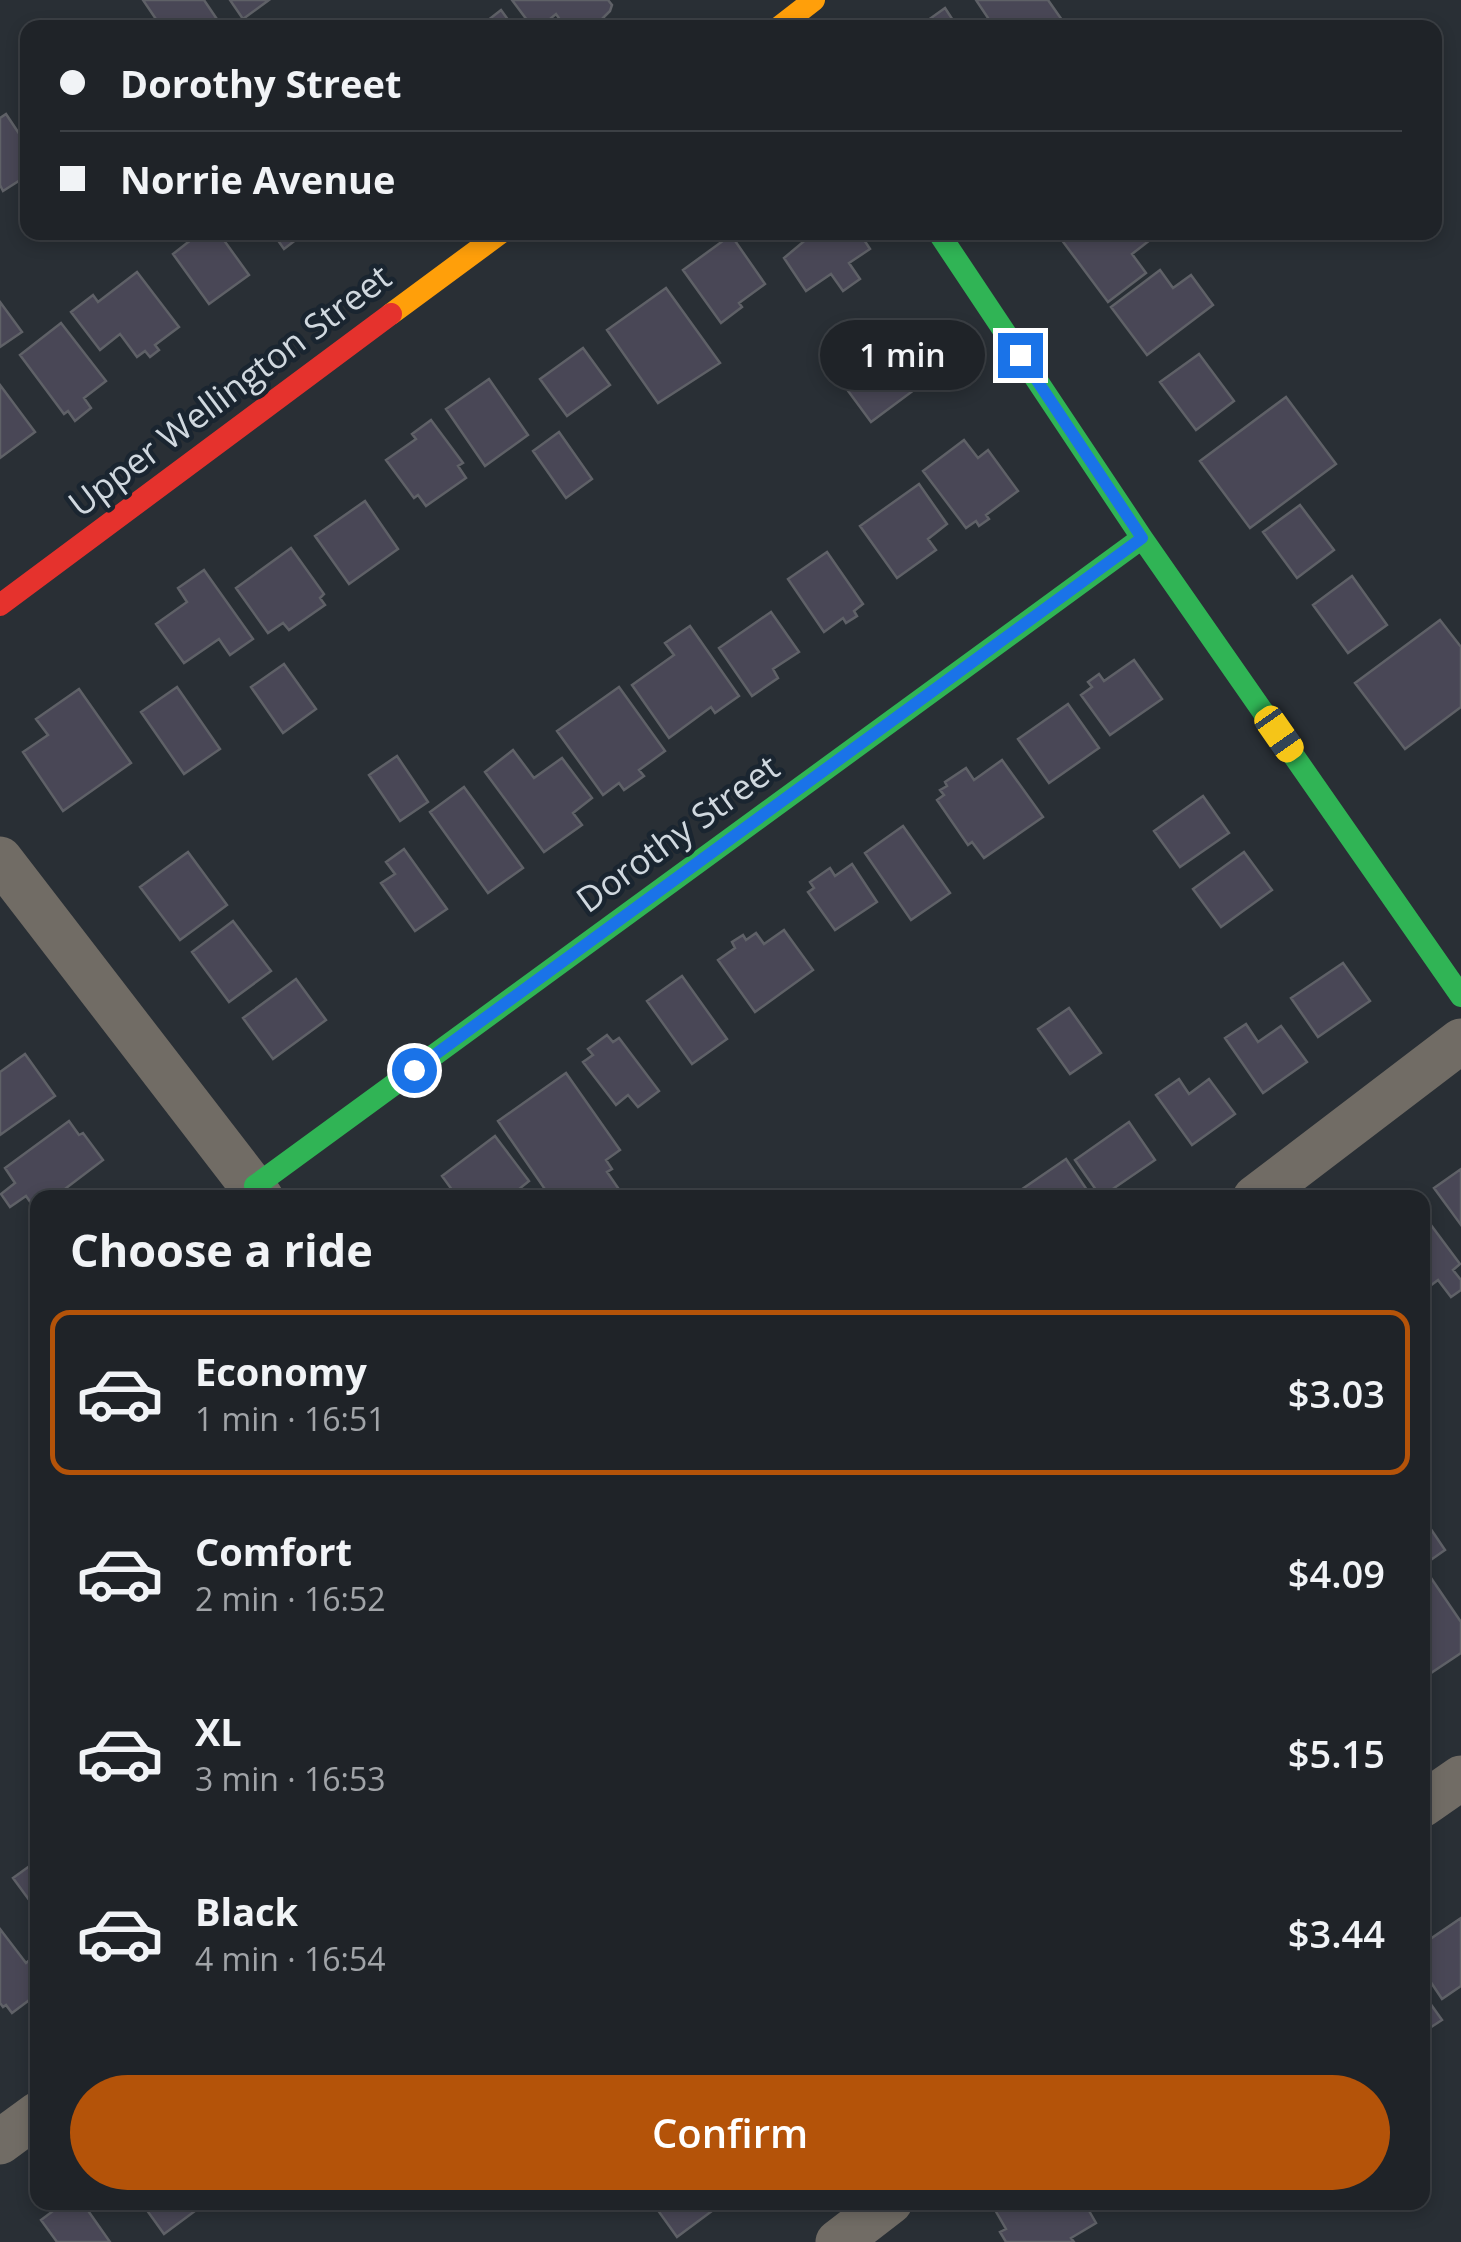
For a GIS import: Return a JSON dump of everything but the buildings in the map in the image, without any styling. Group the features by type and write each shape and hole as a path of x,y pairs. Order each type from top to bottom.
{"street":[{"name":"Upper Wellington Street","path":"0,605 491,240"},
{"path":"943,240 1142,538 1461,996"},
{"name":"Dorothy Street","path":"261,1190 1142,538"},
{"path":"0,859 256,1190"},
{"path":"1266,1190 1461,1042"},
{"path":"1430,1800 1461,1778"},
{"path":"0,2142 30,2120"}],"traffic: fast":[{"path":"943,240 1142,538 1461,996"},
{"path":"255,1186 1142,538"}],"traffic: slow":[{"path":"788,20 814,0"},
{"path":"391,314 491,240"}],"traffic: jam":[{"path":"0,605 391,314"}],"route":[{"path":"414,1070 1142,538 1020,355"}]}
